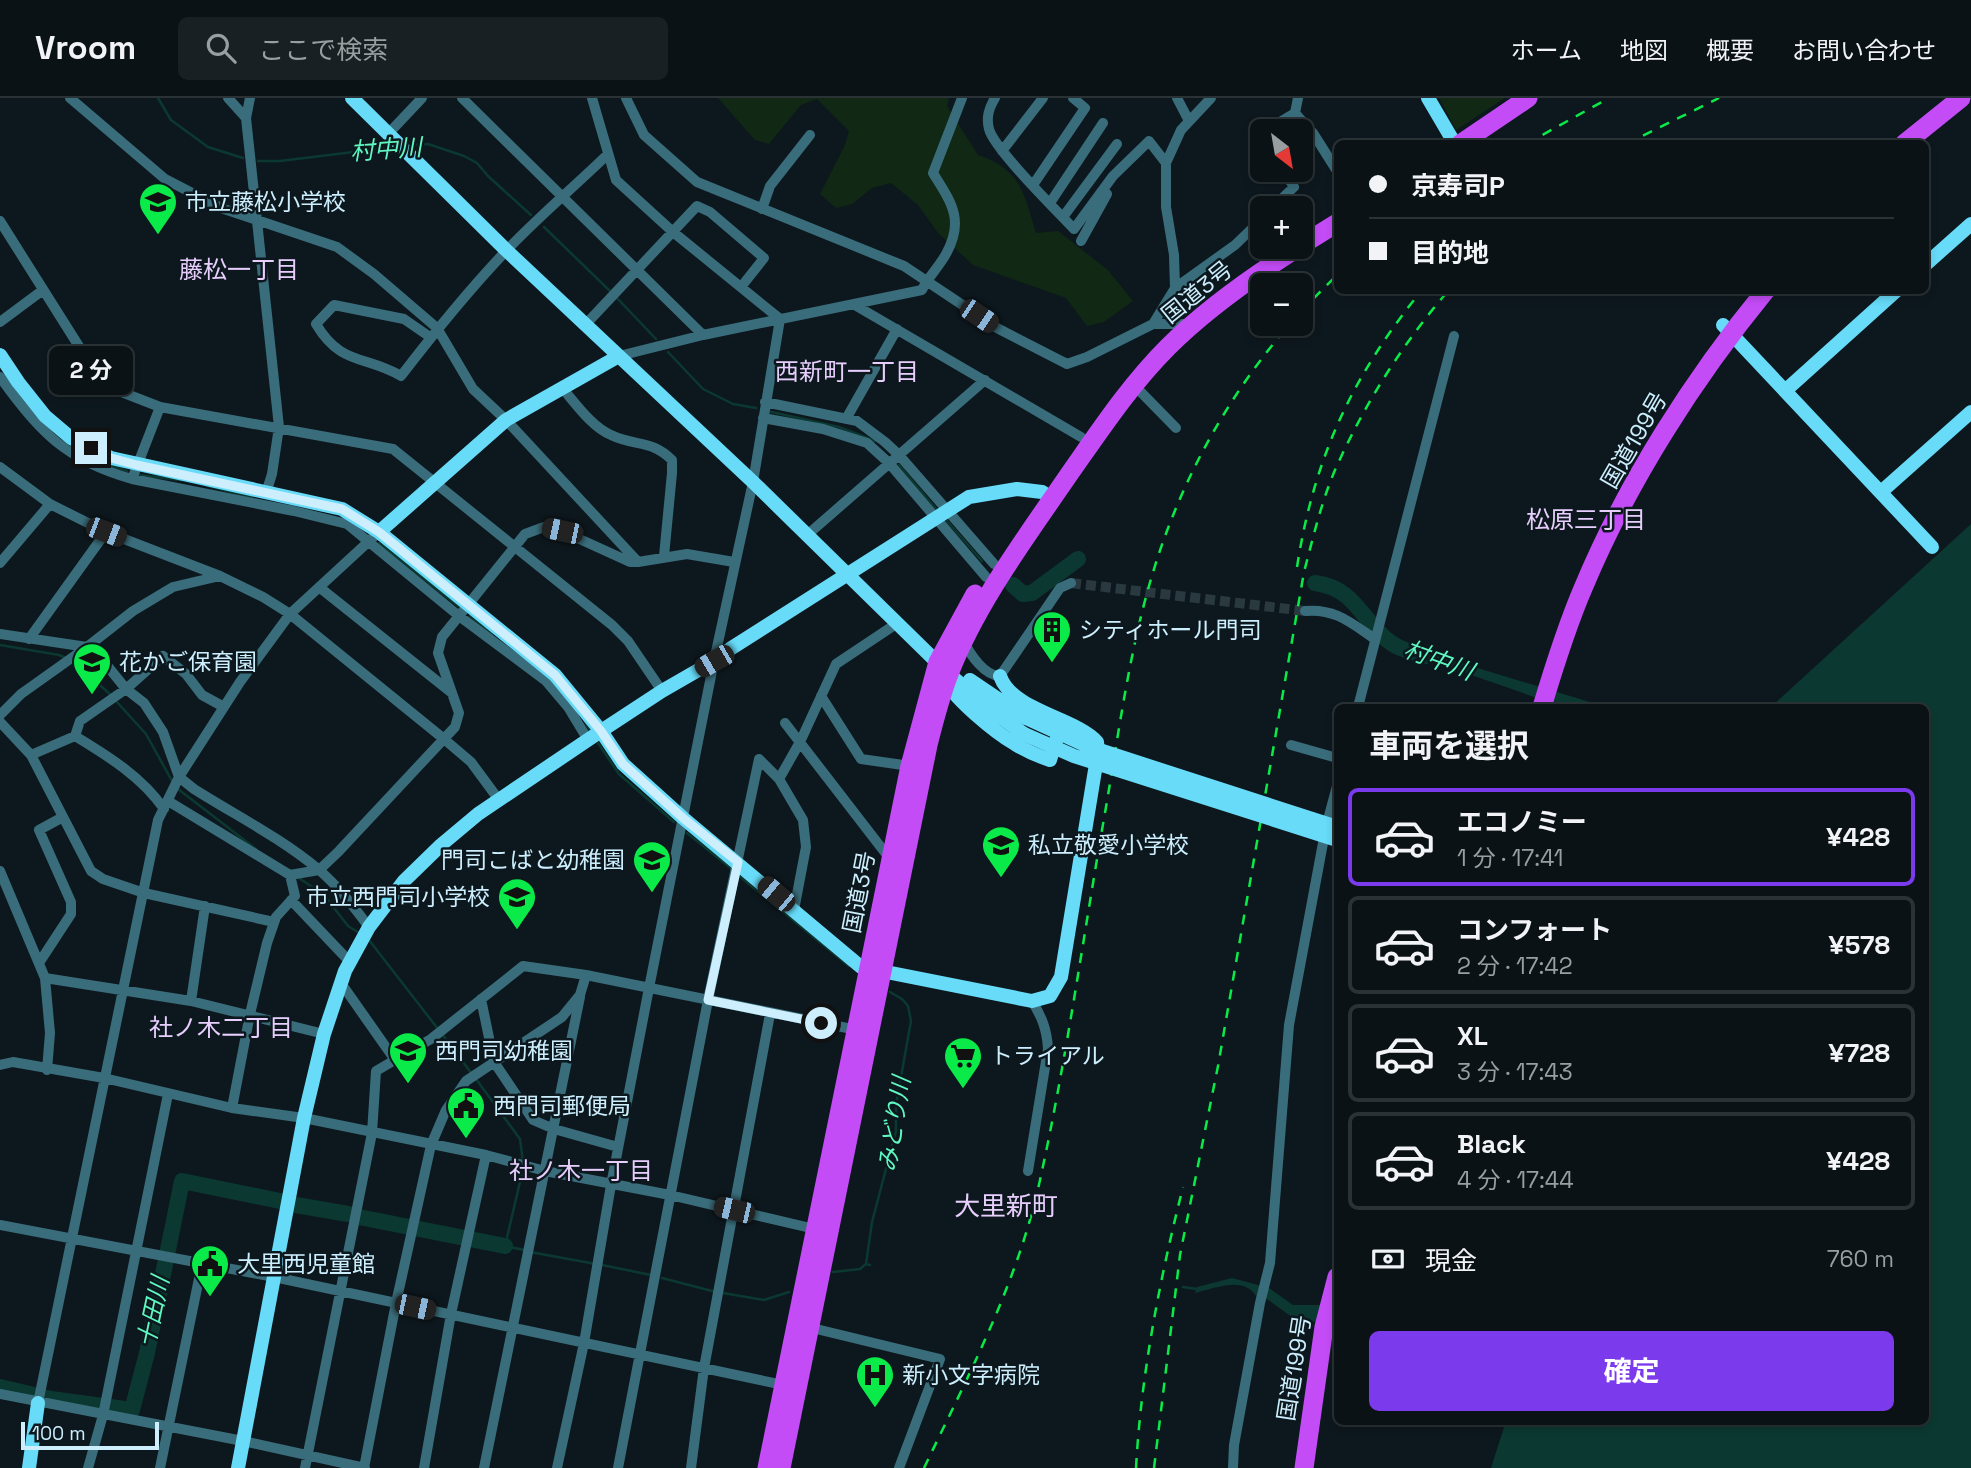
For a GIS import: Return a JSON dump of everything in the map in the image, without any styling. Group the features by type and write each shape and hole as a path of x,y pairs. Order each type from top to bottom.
{"highway":[{"path":"1464,140 1528,98"},
{"path":"1892,140 1942,98"},
{"path":"1910,140 1961,98"},
{"name":"国道3号","path":"1313,238 1334,225"},
{"name":"国道3号","path":"822,1230 857,1031 876,971 890,859 910,766 946,672 1081,437 1110,402 1133,384 1193,324 1217,303 1281,259"},
{"name":"国道199号","path":"1536,704 1584,586 1633,487 1748,294"},
{"name":"国道199号","path":"1727,329 1762,294"},
{"name":"国道3号","path":"781,1468 791,1386 876,971 928,745 962,615 990,571 1133,384"},
{"name":"国道199号","path":"1315,1468 1334,1306"},
{"name":"国道199号","path":"1304,1468 1333,1329"},
{"name":"国道3号","path":"767,1468 791,1386"}],"street":[{"path":"70,98 165,179 221,208 337,247 374,274 433,332 473,389 506,420 638,562"},
{"path":"228,98 246,118"},
{"path":"250,98 246,118 279,427 272,474 266,493"},
{"path":"352,98 506,250 752,482 946,672 995,713 1024,734 1074,756 1334,839"},
{"path":"396,142 422,98"},
{"path":"462,98 702,335"},
{"path":"592,98 616,180 673,232 780,319"},
{"path":"626,98 643,135 697,182 904,266 997,328 1067,363 1087,358 1153,324 1193,324"},
{"path":"29,1468 38,1403 158,820 179,777 240,682 290,614 506,420 619,356 702,335 922,290 946,254 956,231 953,205 933,173 961,98"},
{"path":"995,98 988,108 989,131 1002,151 1074,229 1113,176 1149,141 1166,163"},
{"path":"1002,151 1043,98"},
{"path":"1034,185 1085,108 1073,98"},
{"path":"1177,98 1189,121"},
{"path":"1175,288 1174,256 1166,207 1166,163 1181,130 1211,98"},
{"path":"1285,119 1295,113 1298,98"},
{"path":"1428,98 1455,140"},
{"path":"1295,113 1313,133 1334,166"},
{"path":"1050,203 1103,123"},
{"path":"762,209 770,186 810,135"},
{"path":"1063,217 1117,144"},
{"path":"433,332 404,319 334,305 316,324 335,349 347,357 384,366 401,376 433,332 506,250 607,155"},
{"path":"1081,241 1122,168"},
{"path":"1285,196 1294,187 1291,182"},
{"path":"586,324 697,206 710,212 764,258 741,288"},
{"path":"0,222 80,348 105,378 124,393 160,407 393,449 612,625 628,641 662,691"},
{"path":"1929,261 1971,224"},
{"path":"1153,324 1175,288 1235,245 1250,231"},
{"path":"0,323 43,290"},
{"path":"1786,390 1893,294"},
{"path":"853,304 1081,437"},
{"path":"557,1468 649,988 752,482 780,319"},
{"path":"846,419 897,329"},
{"path":"1727,329 1932,547"},
{"path":"1358,704 1454,336"},
{"path":"0,355 45,416 71,438 111,458 342,509 459,616 546,681 568,707 588,740"},
{"path":"0,377 36,425 66,451 92,465 132,479 346,524 374,537 469,605 555,675 601,731 623,764 683,818 861,967 1031,1001 1050,996 1061,977 1098,752 1097,742 1093,737 1015,694 1000,676"},
{"path":"806,536 985,380"},
{"path":"1133,384 1176,428"},
{"path":"563,389 608,434 632,444 649,443 663,450 671,460 664,556"},
{"path":"765,402 857,422 885,442 949,510 990,571"},
{"path":"132,479 160,407"},
{"path":"1881,492 1971,412"},
{"path":"762,418 848,435 867,443 889,463 936,518 990,571"},
{"path":"0,469 50,505 106,532 220,576 290,614 471,762 499,800"},
{"path":"237,1468 304,1118 324,1034 350,962 366,933 404,881 441,845 499,800 662,691 714,661 969,497 1017,489 1047,496"},
{"path":"0,563 50,505"},
{"path":"75,736 106,754 166,805 289,874 319,870 455,727 459,713 438,653 442,637 526,534 544,527 562,531 630,562 687,554 734,562"},
{"path":"29,639 106,532"},
{"path":"0,715 21,694 87,648 133,611 173,587 220,576"},
{"path":"1000,676 1060,588 1071,583"},
{"path":"319,587 454,695"},
{"path":"1305,611 1322,609 1344,618 1375,639"},
{"path":"779,779 800,742 836,664 897,624"},
{"path":"0,635 87,648 105,663 125,689 144,703 163,732 179,777 296,852 319,870 342,892 366,933"},
{"path":"964,642 977,662 992,675 1000,676"},
{"path":"31,755 75,736 80,722 125,689 163,656 186,674 201,695 224,707"},
{"path":"946,672 1026,718 1087,746 1334,826"},
{"path":"946,672 959,698 1012,743 1050,760 1062,722"},
{"path":"821,696 862,759 910,766"},
{"path":"0,722 31,755 91,871 103,879 144,893 274,922"},
{"path":"785,723 890,859"},
{"path":"1292,745 1334,757"},
{"path":"618,1468 708,1000 759,759 779,779 803,820 806,846 794,910"},
{"path":"1233,1468 1234,1445 1270,1263 1289,1025 1334,798"},
{"path":"39,963 71,914 71,902 39,830 63,817"},
{"path":"0,871 45,978 50,1033 47,1070"},
{"path":"232,1108 267,943 274,922 295,895 289,874"},
{"path":"291,900 350,962"},
{"path":"191,1001 205,906"},
{"path":"305,1468 372,1133 376,1071 431,1039 523,966 586,975 857,1031"},
{"path":"484,1468 586,975"},
{"path":"45,978 191,1001 324,1034"},
{"path":"341,983 395,1060"},
{"path":"0,1394 243,1440 364,1468 396,1303 431,1145 446,1110 466,1081 562,1017 580,995"},
{"path":"481,999 494,1062 533,1120 554,1129 618,1147"},
{"path":"1028,1171 1048,1049 1043,1018 1031,1001"},
{"path":"691,1468 704,1368 769,1014"},
{"path":"0,1065 13,1062 104,1078 232,1108 304,1118 486,1155 545,1171 670,1195 822,1230"},
{"path":"88,1468 103,1415 168,1094"},
{"path":"424,1468 451,1314 486,1155"},
{"path":"0,1225 274,1277 791,1386"},
{"path":"160,1468 202,1264"},
{"path":"803,1326 940,1359 898,1468"}],"shaded area":[{"path":"718,98 949,98 947,106 978,155 1004,168 1019,185 1036,233 1058,231 1108,270 1133,301 1104,322 1087,326 1066,298 973,265 938,233 918,205 891,183 872,188 852,204 836,208 820,194 845,145 849,131 817,99 801,105 769,144 755,140"},
{"path":"1439,98 1505,98 1456,130"}],"water":[{"path":"1971,524 1971,1468 1491,1468 1505,1425 1929,1425 1929,704 1774,704"},
{"path":"1412,648 1596,704 1554,704 1406,651"},
{"path":"1232,1278 1269,1288 1293,1305 1320,1305 1334,1308 1334,1326 1296,1320 1267,1299 1258,1300 1246,1287 1221,1286 1195,1293 1197,1287"}],"waterway":[{"name":"村中川","path":"158,98 171,120 208,147 243,158"},
{"name":"村中川","path":"408,145 428,144 477,163 531,215"},
{"name":"村中川","path":"258,161 280,161 394,147"},
{"name":"村中川","path":"544,227 612,293"},
{"name":"村中川","path":"616,297 656,339"},
{"name":"村中川","path":"668,352 703,389 733,404 756,408"},
{"name":"村中川","path":"767,411 839,427 875,441"},
{"name":"みどり川","path":"107,465 127,471"},
{"name":"村中川","path":"899,465 936,509"},
{"name":"みどり川","path":"139,475 181,480"},
{"name":"みどり川","path":"208,486 252,497"},
{"name":"村中川","path":"947,521 982,561"},
{"name":"みどり川","path":"379,543 458,606"},
{"name":"村中川","path":"1013,585 1023,594 1032,593 1078,559"},
{"name":"村中川","path":"1315,583 1328,586 1348,597 1390,642 1426,656"},
{"name":"みどり川","path":"470,616 492,634"},
{"path":"0,645 66,658"},
{"path":"73,661 112,696"},
{"path":"116,701 146,734 172,781"},
{"name":"みどり川","path":"585,722 589,729"},
{"name":"みどり川","path":"598,743 619,774 674,822"},
{"path":"178,789 256,849"},
{"name":"みどり川","path":"687,833 733,870"},
{"name":"みどり川","path":"738,875 849,966"},
{"path":"299,878 324,895 348,926 361,934"},
{"path":"369,940 438,1029"},
{"name":"みどり川","path":"866,1264 872,1222 896,1131 896,1105 911,1021 908,1006 890,992"},
{"path":"442,1034 472,1074"},
{"path":"476,1079 520,1139 523,1162"},
{"path":"523,1169 505,1246 524,1250"},
{"name":"十田川","path":"0,1387 51,1399 132,1410 147,1353 182,1181 280,1201"},
{"name":"十田川","path":"296,1205 348,1214"},
{"name":"十田川","path":"359,1217 505,1246"},
{"path":"530,1252 596,1264"},
{"path":"602,1265 651,1275"},
{"path":"833,1272 870,1265"},
{"path":"662,1278 716,1292"},
{"path":"1183,1287 1197,1289"},
{"path":"723,1293 764,1300 789,1292"}],"tunnel":[{"path":"1071,583 1305,611"}],"railway":[{"path":"1533,140 1609,98"},
{"path":"1634,140 1719,98"},
{"path":"1313,299 1334,278"},
{"path":"1297,567 1314,490 1340,420 1375,354 1419,294"},
{"path":"1154,1468 1180,1255 1218,1066 1304,572 1330,482 1358,422 1400,354 1446,294"},
{"path":"924,1468 991,1327 1031,1218 1059,1087 1125,693 1151,579 1162,544 1190,477 1225,412 1280,336"},
{"path":"1136,1468 1142,1397 1153,1326 1183,1187"}],"place":[{"name":"市立藤松小学校","path":"158,236"},
{"name":"シティホール門司","path":"1052,664"},
{"name":"花かご保育園","path":"92,696"},
{"name":"私立敬愛小学校","path":"1001,879"},
{"name":"門司こばと幼稚園","path":"652,894"},
{"name":"市立西門司小学校","path":"517,931"},
{"name":"西門司幼稚園","path":"408,1085"},
{"name":"トライアル","path":"963,1090"},
{"name":"西門司郵便局","path":"466,1140"},
{"name":"大里西児童館","path":"210,1298"},
{"name":"新小文字病院","path":"875,1409"}],"district":[{"name":"藤松一丁目","path":"239,269"},
{"name":"西新町一丁目","path":"847,371"},
{"name":"松原三丁目","path":"1586,519"},
{"name":"社ノ木二丁目","path":"221,1027"},
{"name":"社ノ木一丁目","path":"581,1170"},
{"name":"大里新町","path":"1006,1206"}],"route":[{"path":"91,448 111,458 137,465 342,509 379,532 555,675 601,731 623,764 683,818 738,862 708,1000 821,1023"}]}
